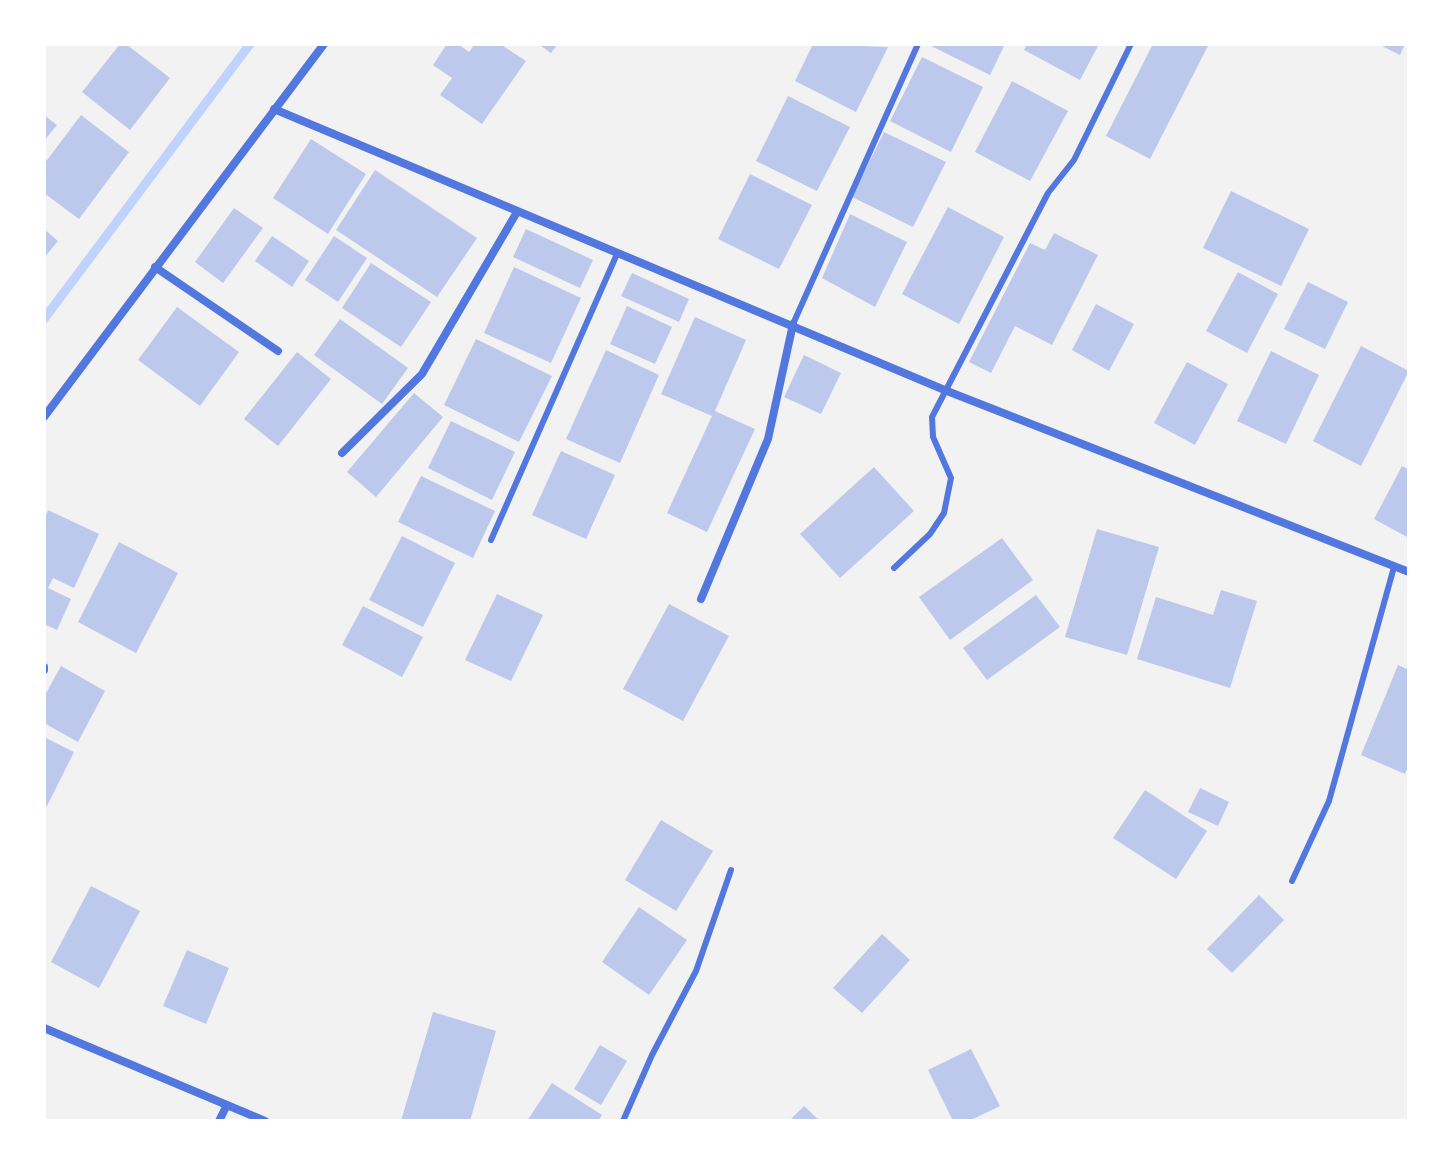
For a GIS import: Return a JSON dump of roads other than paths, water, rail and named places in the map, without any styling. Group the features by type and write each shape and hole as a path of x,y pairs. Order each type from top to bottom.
{"street":[{"path":"44,417 324,44"},
{"path":"274,109 947,391 1409,572"},
{"path":"342,453 422,374 517,212"},
{"path":"155,267 278,351"},
{"path":"701,599 768,439 793,324"},
{"path":"44,1028 265,1121"},
{"path":"219,1121 227,1105"}],"lane":[{"path":"793,324 918,44"},
{"path":"894,568 930,534 944,513 951,478 933,437 932,417 1048,193 1074,160 1131,44"},
{"path":"491,540 617,254"},
{"path":"1292,881 1329,801 1394,567"},
{"path":"623,1121 652,1055 696,971 731,870"}],"waterway":[{"path":"44,319 250,44"}]}
